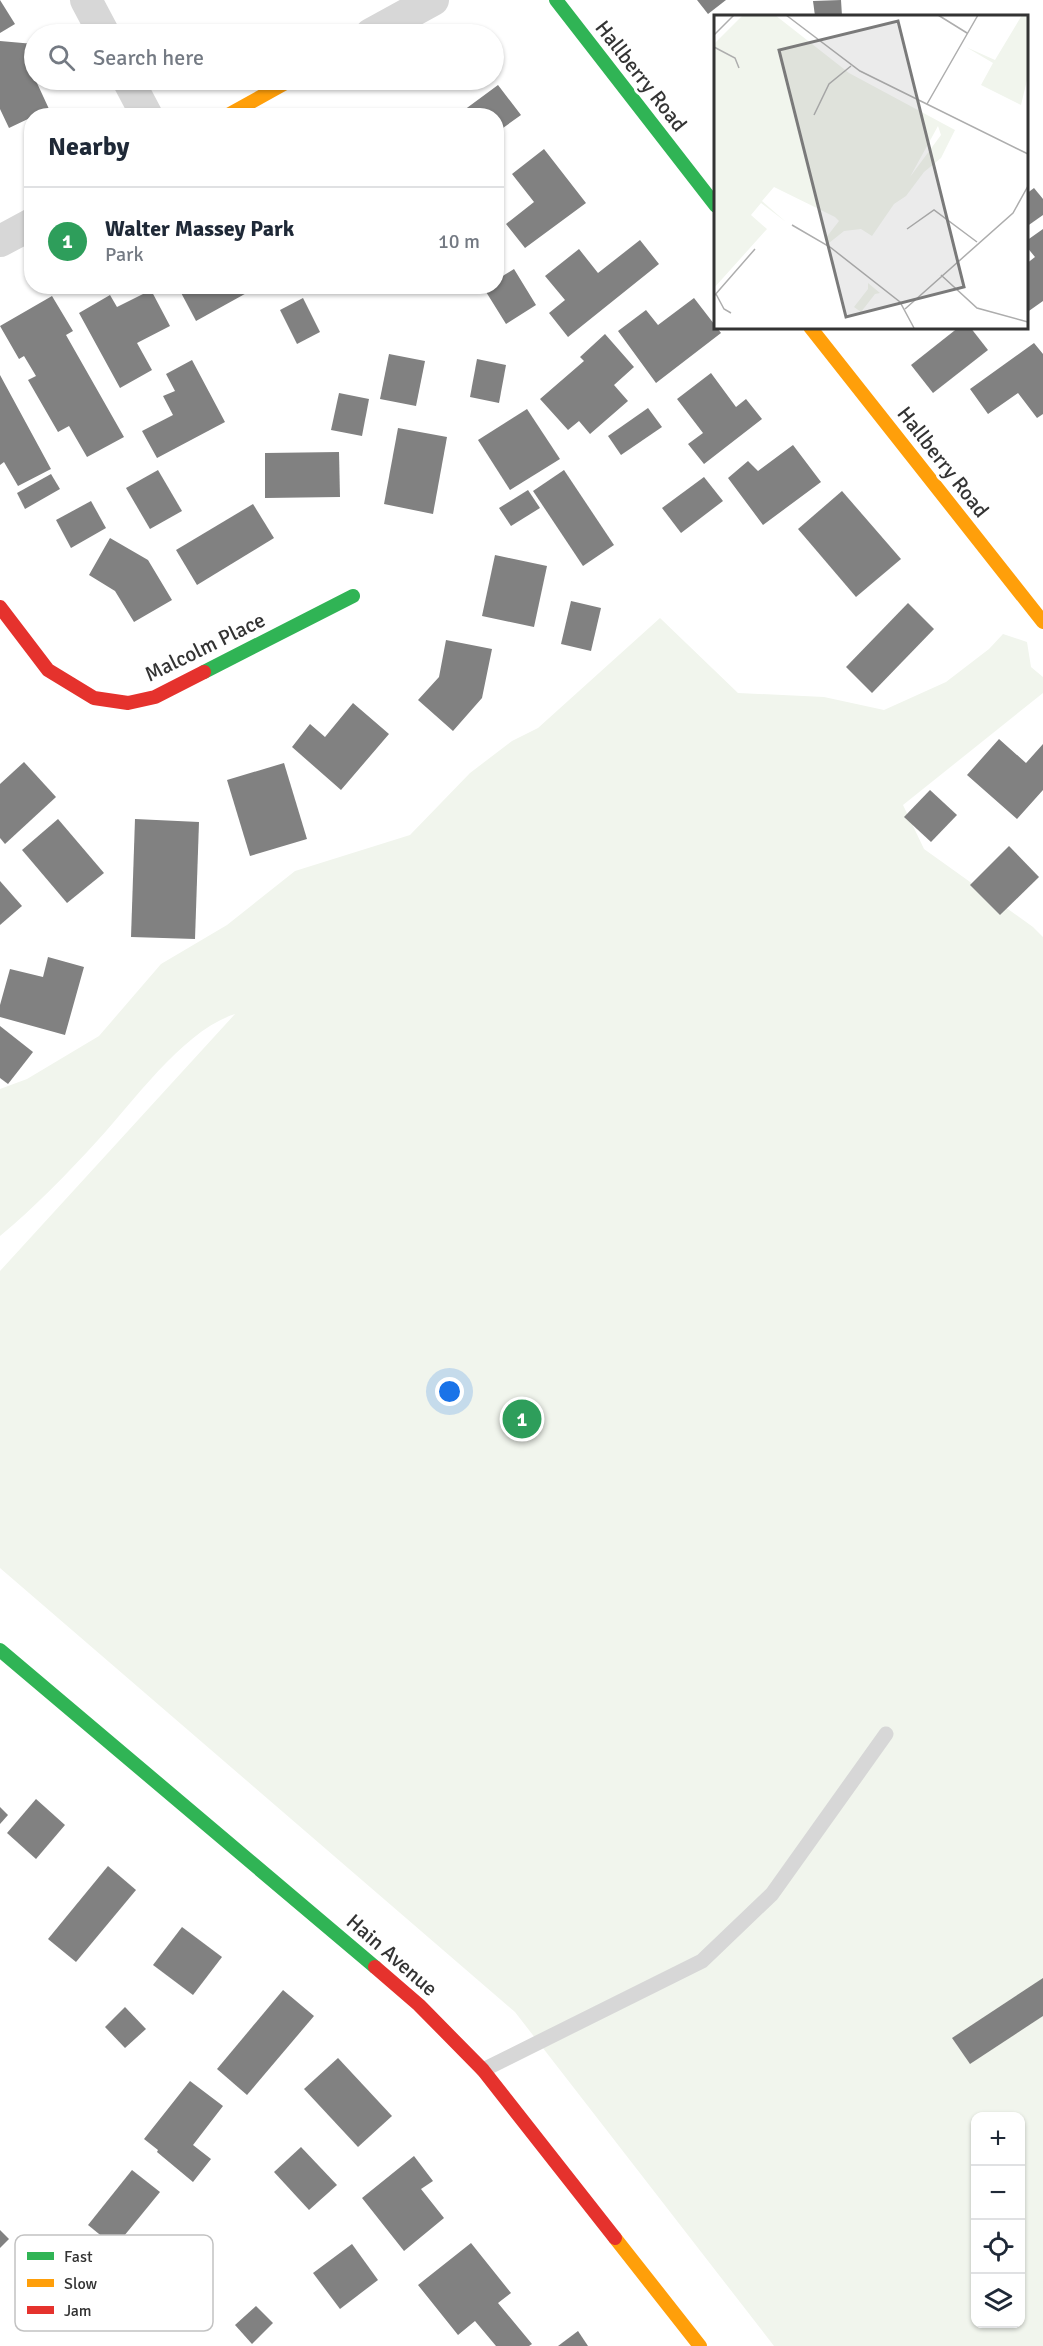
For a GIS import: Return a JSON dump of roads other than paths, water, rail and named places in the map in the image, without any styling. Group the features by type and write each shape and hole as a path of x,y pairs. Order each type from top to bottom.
{"street":[{"path":"86,0 99,24"},
{"path":"389,24 433,0"},
{"name":"Hallberry Road","path":"556,0 714,203"},
{"path":"133,90 143,108"},
{"path":"240,108 273,90"},
{"path":"0,241 24,228"},
{"name":"Hallberry Road","path":"811,328 1043,622"},
{"name":"Malcolm Place","path":"0,607 48,670 94,698 128,704 155,697 353,596"},
{"name":"Hain Avenue","path":"0,1650 419,2005 483,2070 700,2346"}],"lane":[{"path":"483,2070 702,1961 772,1893 886,1734"}],"place":[{"name":"Walter Massey Park","path":"522,1419"}]}
